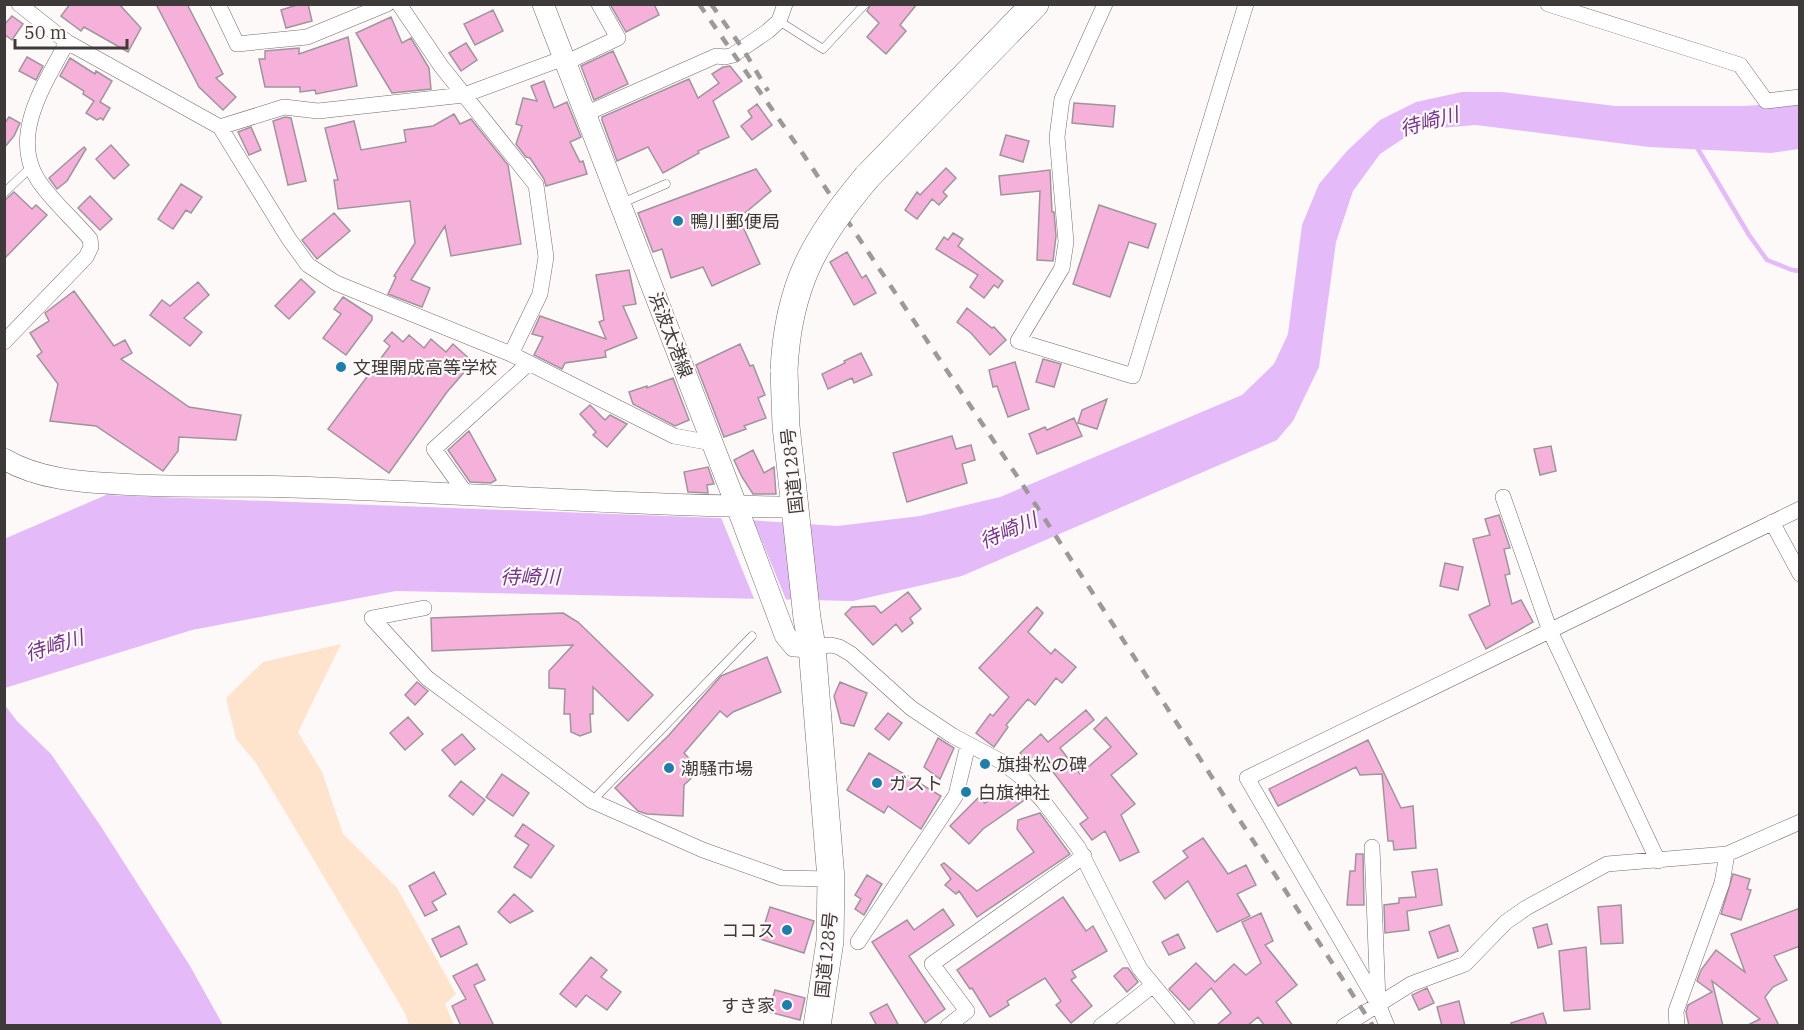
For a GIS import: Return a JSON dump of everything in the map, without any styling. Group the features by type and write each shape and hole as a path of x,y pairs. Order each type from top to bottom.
{"highway":[{"name":"国道128号","path":"817,1026 830,941 831,879 812,647 786,426 784,370 790,317 806,265 824,231 867,177 1035,4"}],"street":[{"path":"19,4 67,42 219,127 308,266 336,283 511,354 675,436 712,443"},
{"path":"218,4 237,44 307,37 387,4"},
{"path":"399,4 441,66 536,185 546,257 540,294 511,354"},
{"name":"浜波太港線","path":"543,4 740,514 784,635 794,646 812,647"},
{"path":"219,127 284,107 318,111 464,95 564,60 618,38 598,4"},
{"path":"585,114 716,56 733,55 779,21 784,4"},
{"path":"1105,4 1062,99 1058,137 1066,242 1062,268 1017,341 1132,376 1246,4"},
{"path":"1548,4 1740,65 1766,101 1800,98"},
{"path":"4,342 86,257 91,247 90,239 38,181 28,154 29,128 34,106 67,42"},
{"path":"467,495 434,449 529,363"},
{"path":"4,459 35,473 93,483 159,487 291,487 467,495 740,514 796,513"},
{"path":"1503,497 1550,631 1658,861"},
{"path":"1388,1026 1378,1004 1247,778 1800,509"},
{"path":"1772,522 1800,574"},
{"path":"423,608 372,618 427,678 592,801 703,850 782,878 831,879"},
{"path":"812,647 831,645 851,654 911,708 968,744 1002,762 1020,776 1056,817 1084,856 1109,904 1130,953 1152,986 1187,1026"},
{"path":"858,942 956,795 968,744"},
{"path":"1344,1026 1411,984 1465,964 1506,922 1607,864 1727,854 1800,822"},
{"path":"1372,847 1378,1004"},
{"path":"1677,1026 1676,1011 1722,883 1727,854"},
{"path":"948,1026 967,1011 932,964 1084,856"},
{"path":"1101,1026 1152,986"}],"lane":[{"path":"779,21 823,49 865,4"},
{"path":"4,193 31,167"},
{"path":"620,204 666,184"},
{"path":"592,801 752,636"}],"shaded area":[{"path":"341,644 298,732 322,772 343,834 397,888 456,994 445,1004 454,1025 409,1025 405,1013 256,763 236,739 226,698 263,662"}],"water":[{"name":"待崎川","path":"1462,92 1502,92 1615,106 1744,106 1799,102 1799,149 1771,153 1649,147 1476,125 1416,130 1380,154 1353,191 1336,242 1319,367 1293,421 1277,440 962,576 853,601 396,591 192,630 5,688 4,539 106,495 719,518 837,526 920,516 1000,497 1242,395 1274,364 1288,334 1302,225 1319,184 1347,151 1380,120 1416,102"},
{"path":"4,704 17,721 51,754 100,825 190,966 223,1025 5,1025"}],"pier":[{"path":"720,515 752,517 787,602 755,601"}],"building":[{"path":"70,4 119,4 141,28 128,52 84,27 81,31 61,16"},
{"path":"156,4 187,4 223,74 216,78 236,97 223,110 199,87"},
{"path":"308,4 312,21 286,28 281,10"},
{"path":"610,4 654,4 659,15 626,32"},
{"path":"871,4 917,4 900,25 906,31 886,54 867,37 879,23 867,11"},
{"path":"493,10 503,31 475,45 464,24"},
{"path":"12,16 23,24 12,40 4,34 4,25"},
{"path":"391,17 402,43 411,38 429,68 431,89 392,93 356,33"},
{"path":"348,37 357,86 316,94 315,90 300,92 300,87 265,87 259,59 265,59 265,51 299,48 299,54"},
{"path":"466,43 477,60 461,71 449,53"},
{"path":"613,51 628,84 594,100 581,66"},
{"path":"27,57 43,66 36,80 19,71"},
{"path":"70,58 95,74 96,71 112,81 100,102 110,108 103,120 101,118 97,120 86,113 94,101 83,94 84,91 60,76"},
{"path":"730,66 742,81 713,101 729,137 698,151 699,153 663,173 648,147 617,161 602,117 689,79 698,98 719,83 712,74 723,67"},
{"path":"544,81 554,108 567,102 581,137 570,142 580,162 583,161 587,174 546,186 530,158 526,157 516,144 522,126 516,124 523,98 537,101 531,86"},
{"path":"1074,103 1115,106 1113,127 1072,123"},
{"path":"757,104 772,125 752,140 741,126 752,117 748,111"},
{"path":"454,114 460,124 471,119 508,165 521,244 451,256 445,226 411,280 430,288 422,307 388,294 396,277 394,276 415,243 410,201 338,209 334,180 338,180 325,128 354,121 361,150 406,142 404,130 433,126"},
{"path":"9,117 20,123 14,136 4,148 4,124"},
{"path":"285,117 291,118 306,181 288,185 273,121"},
{"path":"251,127 261,150 249,155 238,132"},
{"path":"1006,135 1029,141 1023,162 1000,155"},
{"path":"111,145 129,165 114,179 96,159"},
{"path":"84,147 86,149 67,181 57,189 49,178"},
{"path":"946,168 956,178 943,192 947,196 939,205 932,199 917,219 905,210 917,192 920,195"},
{"path":"756,169 771,191 739,218 760,264 712,286 703,267 671,278 662,249 653,252 638,213"},
{"path":"1050,170 1052,212 1054,212 1056,236 1053,261 1037,260 1040,191 1001,195 999,176"},
{"path":"181,184 202,197 191,213 186,210 173,229 158,219"},
{"path":"14,192 32,209 36,205 47,215 4,259 4,201"},
{"path":"90,196 112,219 100,230 78,208"},
{"path":"1099,205 1156,224 1148,248 1129,242 1110,297 1073,284"},
{"path":"334,213 350,231 317,259 302,240"},
{"path":"953,233 963,239 958,246 1003,281 998,288 994,285 984,298 970,287 978,275 936,249 944,237 948,240"},
{"path":"847,252 862,278 866,275 876,293 854,305 830,262"},
{"path":"629,270 636,304 623,306 637,338 605,351 606,357 565,363 562,369 534,355 543,337 532,334 540,316 606,339 599,322 604,320 596,275"},
{"path":"301,279 315,292 289,319 275,306"},
{"path":"198,282 209,295 184,318 202,332 190,346 150,315 162,300 170,306"},
{"path":"74,291 114,346 125,340 132,353 121,359 189,407 241,415 236,440 179,437 178,451 163,471 96,426 50,421 58,384 37,356 42,352 30,333 49,321 45,313"},
{"path":"343,297 372,316 372,320 346,355 323,338 341,314 334,309"},
{"path":"967,308 992,328 994,327 1006,340 990,355 971,333 957,322"},
{"path":"392,332 403,342 409,335 424,348 431,339 446,352 453,344 473,362 447,392 389,473 328,429 390,346 384,341"},
{"path":"740,344 750,366 753,365 765,395 758,398 766,418 724,437 696,365"},
{"path":"861,353 872,375 854,383 852,378 828,389 822,374"},
{"path":"1043,359 1061,364 1054,387 1036,382"},
{"path":"1015,362 1029,409 1008,417 997,386 993,387 989,370"},
{"path":"673,378 689,420 675,426 633,404 629,392"},
{"path":"1107,399 1097,429 1078,423 1082,410"},
{"path":"590,405 605,420 610,415 627,424 607,447 593,435 596,432 580,414"},
{"path":"1074,418 1082,436 1037,454 1029,434 1045,427 1047,430"},
{"path":"469,431 496,480 491,483 470,482 448,450"},
{"path":"952,436 956,449 971,445 975,460 962,464 967,483 907,502 893,453"},
{"path":"1551,446 1556,471 1540,475 1534,449"},
{"path":"753,450 764,473 774,467 776,494 753,494 742,477 734,460"},
{"path":"708,467 714,484 707,485 708,493 688,492 684,472"},
{"path":"1499,515 1510,548 1504,549 1510,574 1505,575 1512,604 1521,600 1533,622 1486,649 1469,615 1490,605 1473,539 1490,535 1485,519"},
{"path":"1445,563 1463,567 1458,590 1440,586"},
{"path":"908,592 921,609 910,618 913,623 902,632 896,624 873,645 845,614 852,607 875,606 881,613"},
{"path":"1037,607 1043,613 1028,632 1051,654 1055,649 1076,667 1062,683 1056,678 1035,705 1028,699 1006,725 1008,727 994,747 976,733 990,714 993,716 1009,697 979,668"},
{"path":"563,613 578,622 653,695 628,721 593,687 591,732 580,736 571,732 570,714 564,714 565,689 549,688 549,671 573,645 432,651 431,618"},
{"path":"767,657 781,692 733,712 727,717 720,711 684,753 700,770 684,785 683,816 647,814 638,811 615,788 669,735 721,676"},
{"path":"417,682 428,691 415,705 405,695"},
{"path":"840,682 867,693 854,726 841,723 834,696"},
{"path":"1086,710 1094,720 1060,748 1080,774 1111,747 1094,729 1106,717 1137,754 1111,775 1135,804 1121,815 1139,852 1120,861 1105,831 1092,840 1080,824 1088,818 1044,760 1034,769 1020,753 1041,734 1048,742"},
{"path":"888,713 902,723 889,740 875,729"},
{"path":"408,717 423,734 405,750 390,733"},
{"path":"462,734 475,749 455,765 442,750"},
{"path":"938,738 954,748 940,779 924,767"},
{"path":"1368,740 1401,808 1413,806 1416,848 1394,850 1393,841 1388,841 1382,774 1360,775 1356,767 1278,806 1269,789"},
{"path":"869,753 941,796 921,829 888,806 884,813 847,790"},
{"path":"502,774 529,793 513,816 486,797"},
{"path":"461,781 485,800 473,815 449,796"},
{"path":"1013,785 1026,799 983,829 969,844 950,826 978,798 985,803 994,797 996,800"},
{"path":"1040,813 1070,854 977,917 959,891 956,894 945,885 951,879 941,865 944,863 977,891 1034,852 1017,829 1018,820"},
{"path":"523,824 554,846 531,878 514,867 529,845 515,836"},
{"path":"1203,838 1228,874 1246,865 1256,885 1237,894 1250,916 1217,932 1188,881 1165,899 1153,882 1188,857 1183,851"},
{"path":"1356,854 1363,854 1364,905 1347,905 1350,871 1355,871"},
{"path":"1437,869 1442,905 1407,911 1409,930 1385,933 1384,905 1399,903 1399,898 1416,897 1412,872"},
{"path":"434,872 446,894 432,902 437,910 425,916 409,886"},
{"path":"1733,874 1750,879 1747,889 1751,890 1741,920 1721,914"},
{"path":"867,875 882,884 864,915 855,909 861,899 855,895"},
{"path":"514,894 533,911 510,923 498,912"},
{"path":"1063,897 1086,931 1093,926 1107,951 1072,971 1076,977 1071,980 1092,1006 1071,1023 1056,1005 1061,1001 1045,978 1007,1001 1009,1005 990,1017 972,988 970,989 957,970"},
{"path":"1621,905 1623,943 1601,944 1598,907"},
{"name":"ココス","path":"770,907 814,921 804,953 760,939"},
{"path":"1800,908 1800,946 1774,956 1787,980 1773,987 1765,997 1779,1026 1746,1026 1760,1019 1712,981 1723,1026 1689,1026 1686,1012 1688,1005 1712,992 1697,981 1701,970 1716,950 1745,972 1731,934"},
{"path":"943,909 954,925 909,956 945,1009 925,1023 872,942 907,920 914,930"},
{"path":"1261,913 1273,941 1265,945 1297,985 1276,1002 1293,1026 1265,1026 1258,1017 1247,1026 1216,1026 1231,1013 1211,988 1189,1010 1169,989 1196,963 1215,982 1234,964 1246,975 1261,963 1242,922"},
{"path":"1547,924 1552,944 1538,948 1533,928"},
{"path":"1449,925 1458,951 1438,958 1429,932"},
{"path":"459,926 467,944 441,957 432,939"},
{"path":"1178,934 1185,948 1169,955 1162,942"},
{"path":"1586,947 1590,1009 1564,1011 1559,951"},
{"path":"591,957 607,970 601,977 621,992 607,1010 586,995 576,1007 560,994"},
{"path":"477,964 485,980 474,985 494,1026 461,1026 452,1006 466,999 453,976"},
{"path":"1123,968 1128,968 1138,982 1127,992 1114,976"},
{"path":"1427,988 1434,1003 1419,1010 1412,995"},
{"name":"すき家","path":"775,990 805,998 800,1020 769,1012"},
{"path":"1459,1001 1465,1026 1442,1026 1437,1007"},
{"path":"887,1004 899,1026 877,1026 870,1013"},
{"path":"1543,1013 1547,1026 1512,1026 1511,1023"}],"waterway":[{"path":"1695,144 1749,235 1767,260 1800,271"}],"railway":[{"path":"699,4 803,154 1015,473 1373,1026"},
{"path":"711,4 743,49 768,91"}],"place":[{"name":"鴨川郵便局","path":"678,221"},
{"name":"文理開成高等学校","path":"341,367"},
{"name":"旗掛松の碑","path":"985,764"},
{"name":"潮騒市場","path":"669,768"},
{"name":"ガスト","path":"877,783"},
{"name":"白旗神社","path":"966,792"},
{"name":"ココス","path":"787,930"},
{"name":"すき家","path":"787,1005"}]}
